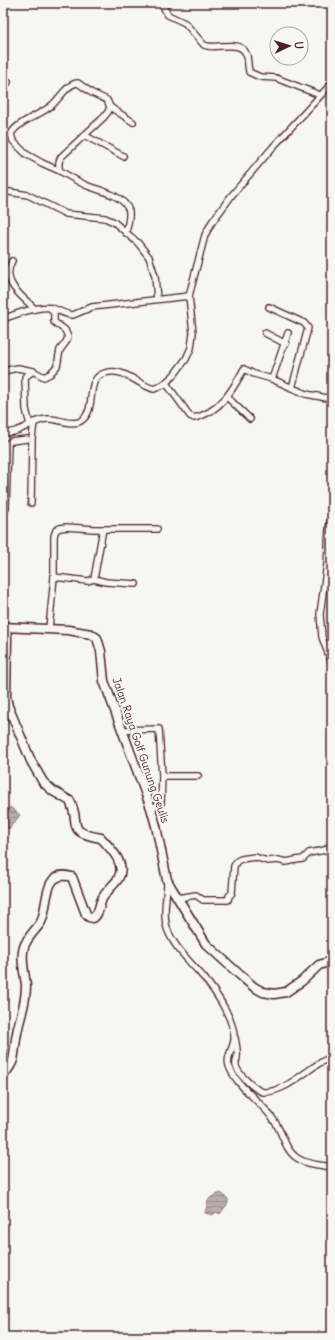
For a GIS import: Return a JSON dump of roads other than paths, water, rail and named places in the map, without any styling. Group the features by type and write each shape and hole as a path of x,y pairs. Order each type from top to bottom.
{"street":[{"path":"161,3 168,15 185,23 205,46 234,46 242,49 247,56 249,72 251,74 260,77 276,78 320,95"},
{"path":"3,90 8,82"},
{"path":"126,233 129,213 120,200 110,194 87,186 26,154 11,136 12,132 26,121 52,106 69,87 75,83 78,83 89,91 106,99 110,107 133,122"},
{"path":"3,433 13,432 32,423 48,419 69,423 77,423 82,421 89,410 92,389 95,381 103,374 116,372 123,374 154,389 166,383 174,375 186,359 192,344 193,333 189,296 206,236 215,217 272,147 332,83"},
{"path":"60,171 58,165 60,159 104,117 110,107"},
{"path":"84,135 123,156"},
{"path":"3,191 28,195 66,214 107,219 114,222 138,243 149,258 155,276 157,299"},
{"path":"12,261 6,271 7,282 35,309"},
{"path":"3,319 35,309 51,308 73,316 92,307 189,296"},
{"path":"269,307 304,323 308,328 292,388"},
{"path":"3,371 18,368 32,371 44,377 50,374 57,366 60,350 67,339 67,332 54,322 54,314 51,308"},
{"path":"265,333 286,344"},
{"path":"272,379 286,344 288,333"},
{"path":"166,383 190,416 194,418 208,412 227,397 244,369 306,394 332,399"},
{"path":"31,503 32,423 26,409 25,380 26,375 32,371"},
{"path":"227,397 250,419"},
{"path":"3,510 6,508 8,443 11,441 27,439"},
{"path":"332,513 329,528 327,564 320,614 322,637 332,664"},
{"path":"49,629 54,577 54,536 56,530 66,527 157,529"},
{"path":"94,579 103,529"},
{"path":"54,577 82,581 91,581 94,579 106,582 136,584"},
{"path":"3,1076 13,1060 20,1020 25,1002 26,985 22,957 24,946 41,923 47,893 52,882 61,875 72,876 86,914 93,918 97,914 103,896 118,879 121,872 121,864 101,838 85,835 78,830 75,825 70,801 47,786 31,761 6,701 7,639 4,627"},
{"name":"Jalan Raya Golf Gunung Geulis","path":"4,627 83,632 94,635 97,638 101,647 104,682 151,808 168,880 209,948 254,987 263,992 274,994 286,992 302,981 316,967 332,960"},
{"path":"122,730 159,729 162,776 161,803 160,805 151,808"},
{"path":"162,776 198,776"},
{"path":"178,898 196,895 203,900 228,900 232,893 234,866 237,861 256,856 267,861 278,860 286,862 303,859 309,853 326,850 332,844"},
{"path":"168,880 164,911 167,928 179,949 219,998 229,1016 237,1045 237,1068 250,1083 260,1092 272,1091 288,1084 318,1064 332,1057"},
{"path":"234,1034 233,1045 228,1059 231,1070 245,1088 270,1114 292,1153 297,1158 307,1163 332,1168"}]}
